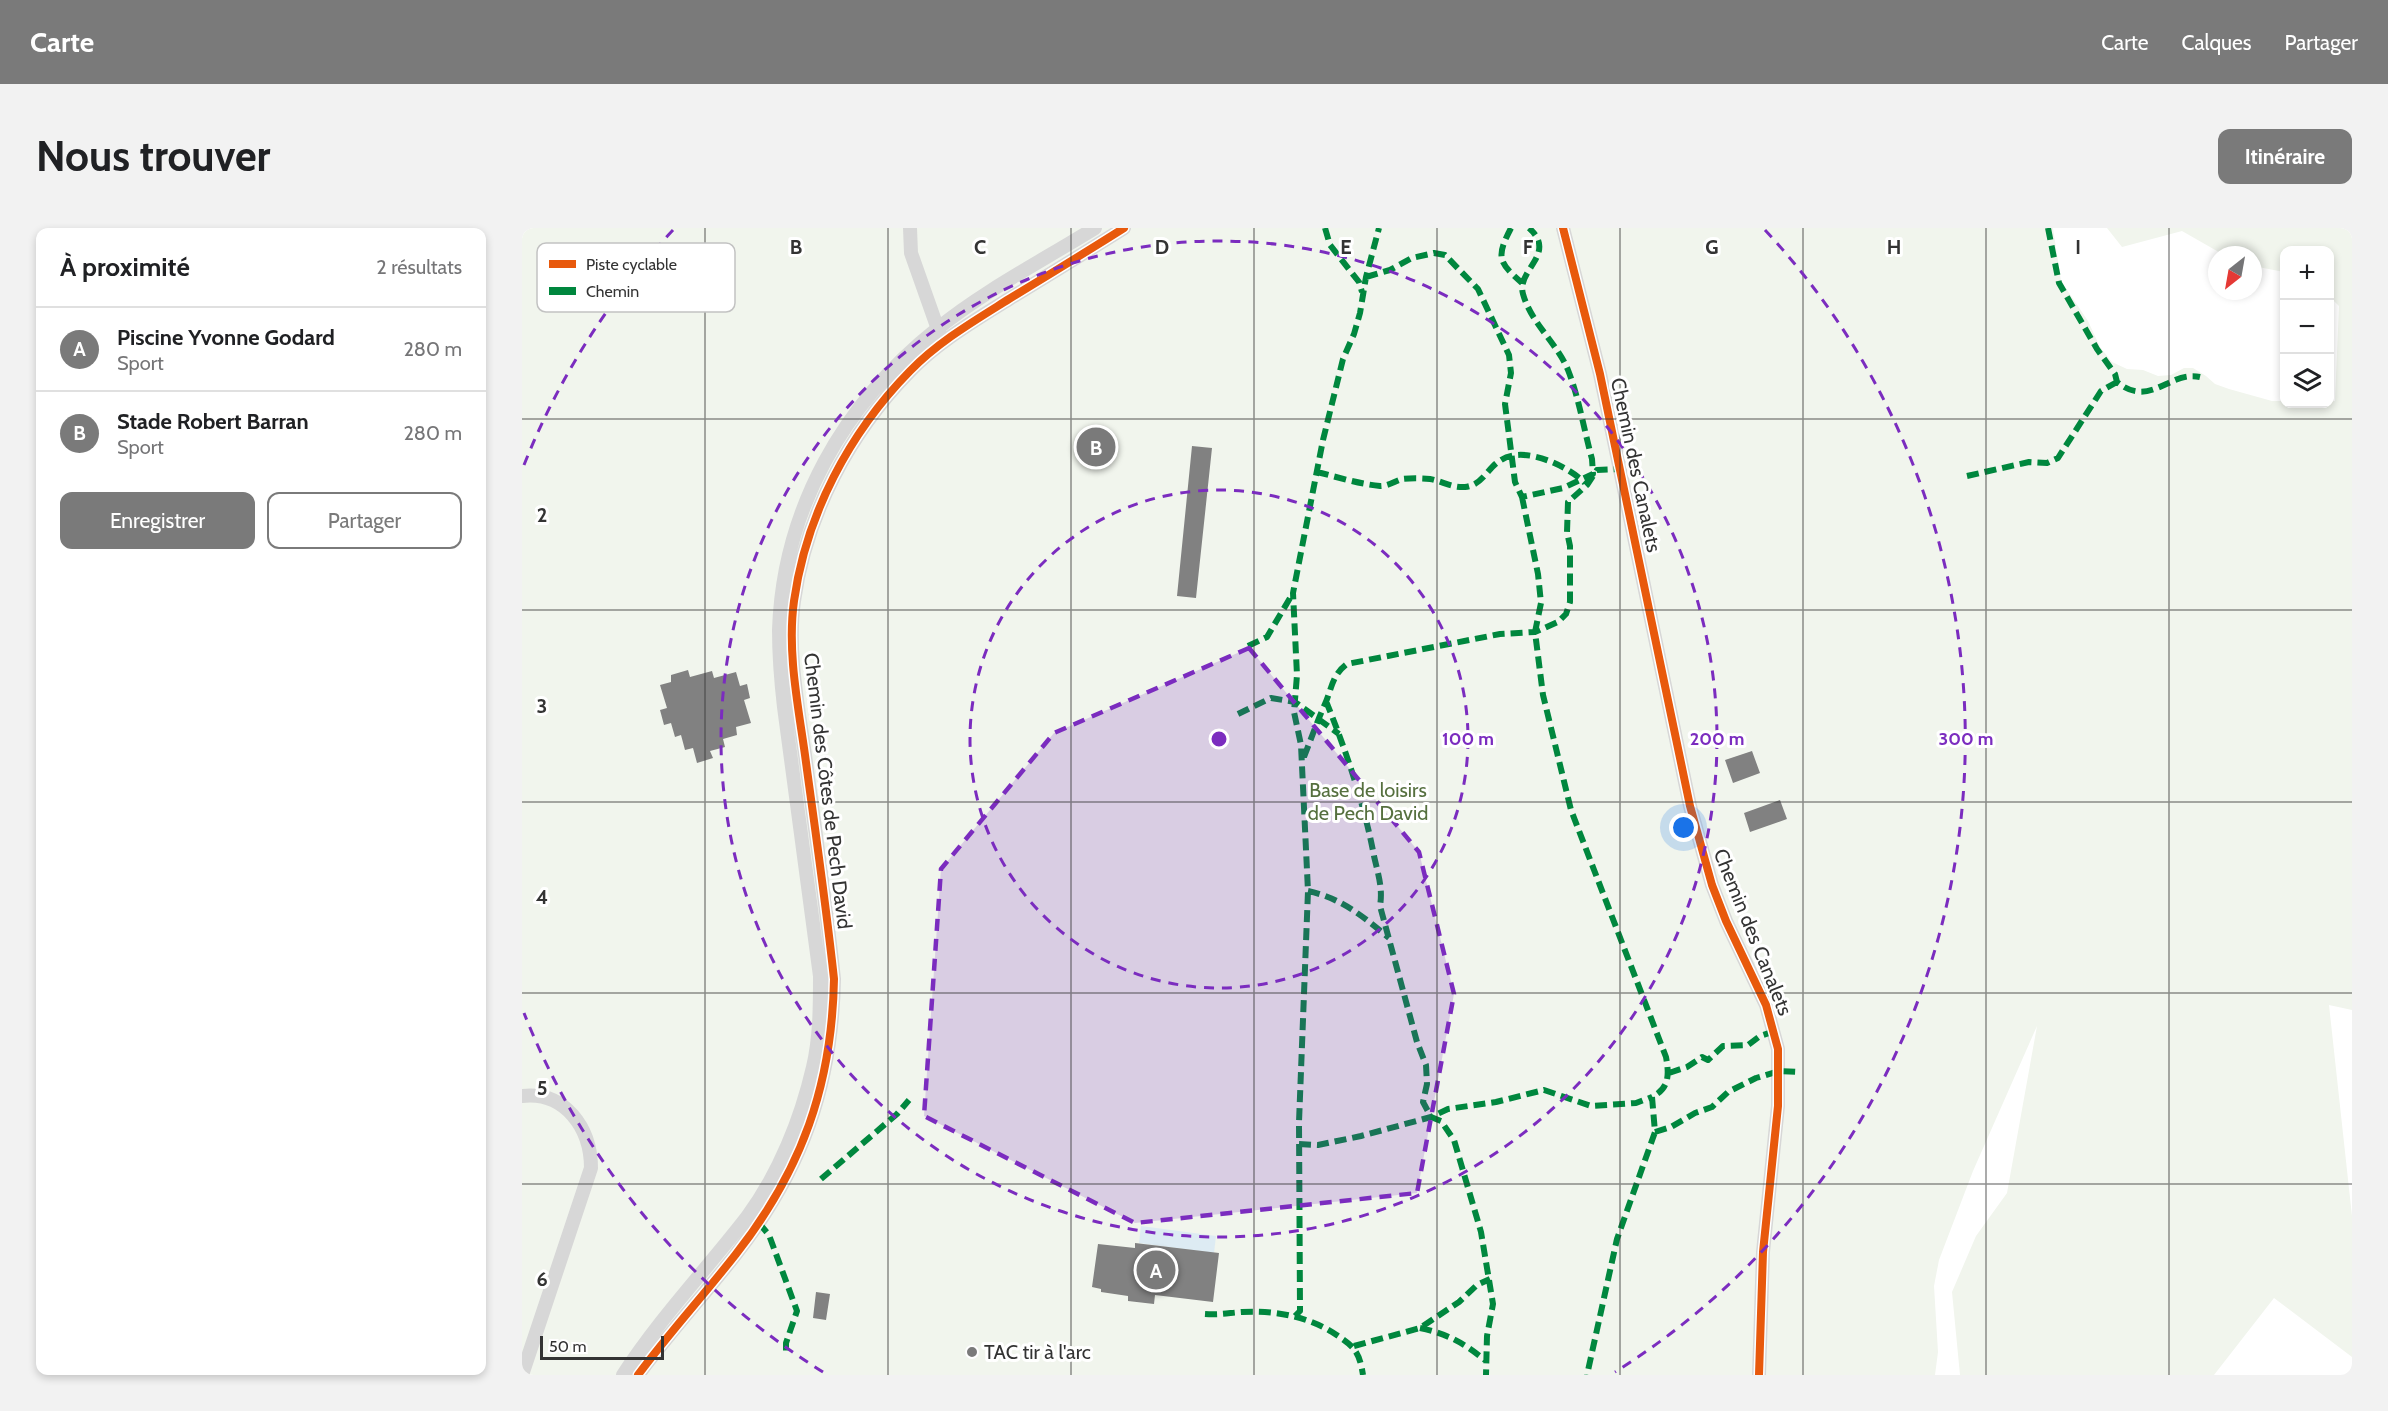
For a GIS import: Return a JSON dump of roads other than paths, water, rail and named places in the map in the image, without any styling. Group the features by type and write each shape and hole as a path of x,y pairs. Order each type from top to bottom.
{"street":[{"path":"910,228 911,253 936,329 944,342"},
{"name":"Chemin des Côtes de Pech David","path":"623,1375 656,1326 748,1215 782,1158 804,1100 814,1065 820,976 780,667 779,629 784,581 807,494 851,418 899,361 960,311 1095,228"},
{"name":"Chemin des Côtes de Pech David","path":"638,1375 670,1331 737,1253 778,1194 794,1165 821,1092 834,1012 834,979 799,708 792,630 794,602 806,547 824,495 834,473 864,425 910,370 961,329 1124,228"},
{"name":"Chemin des Canalets","path":"1563,228 1600,374 1700,846 1726,921 1766,1005 1778,1049 1778,1106 1763,1252 1759,1375"},
{"path":"522,1096 549,1098 569,1111 584,1129 591,1150 591,1168 522,1375"}],"place":[{"name":"Stade Robert Barran","path":"1096,447"},
{"name":"Piscine Yvonne Godard","path":"1156,1270"},
{"name":"TAC tir à l'arc","path":"972,1352"}],"park label":[{"name":"Base de loisirs de Pech David","path":"1368,802"}]}
